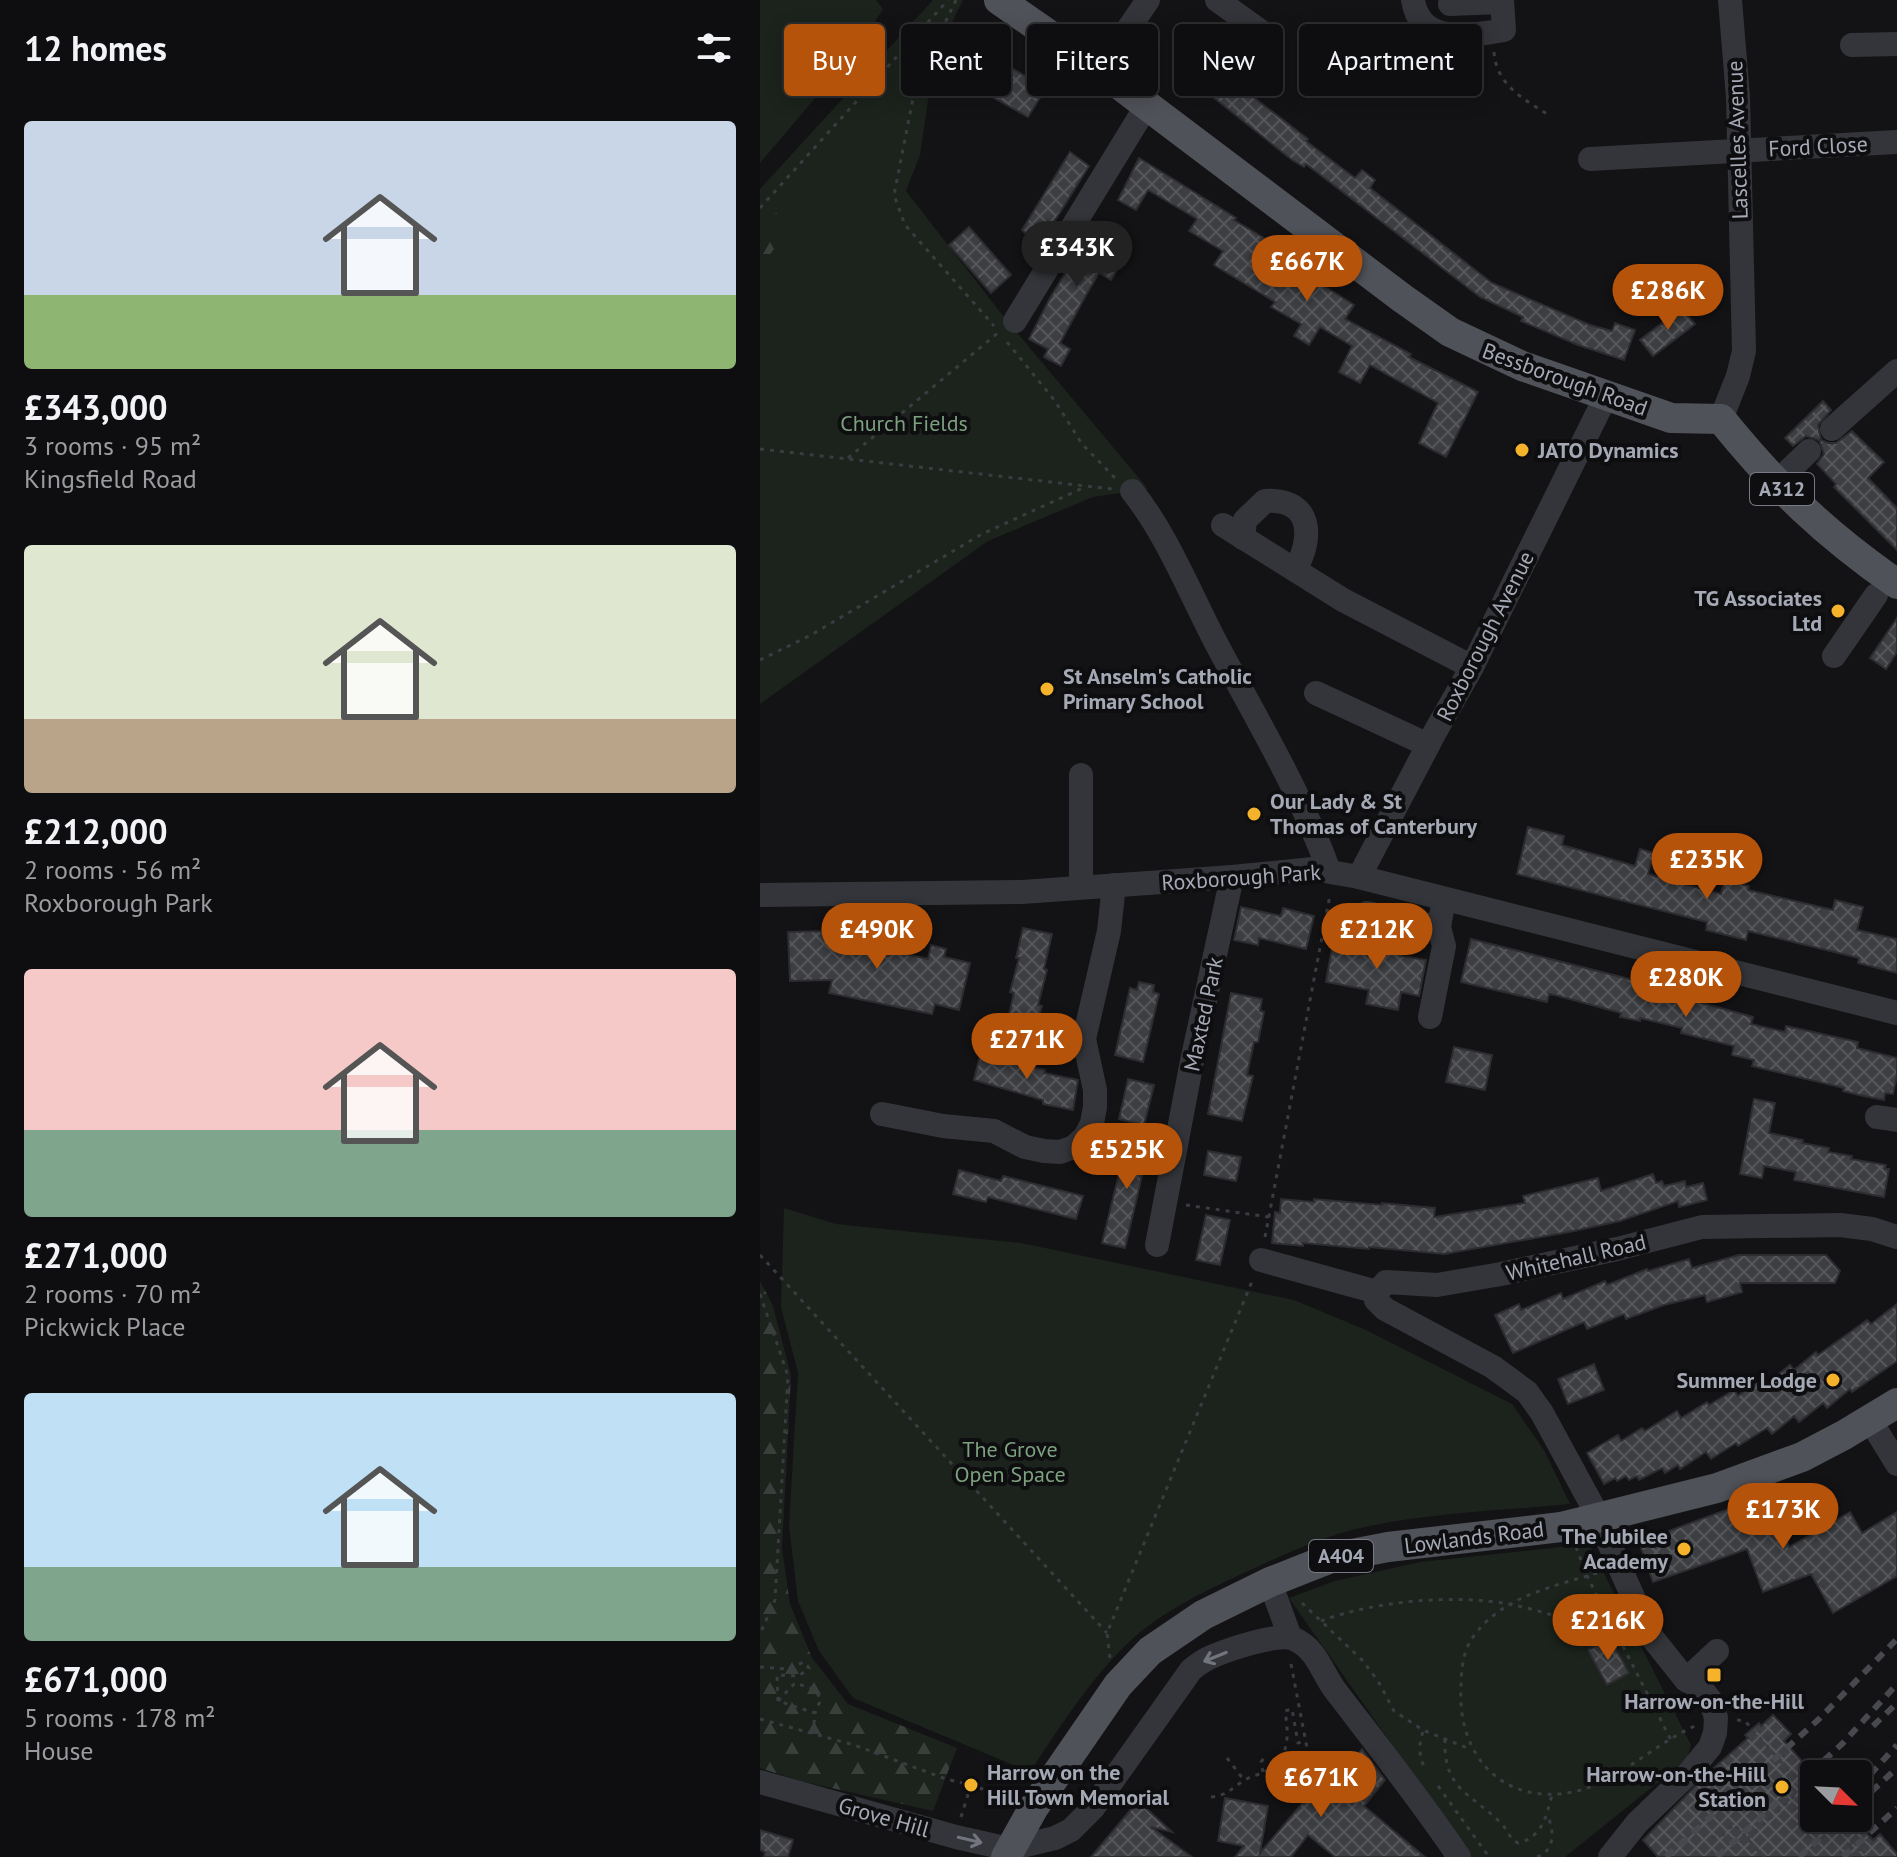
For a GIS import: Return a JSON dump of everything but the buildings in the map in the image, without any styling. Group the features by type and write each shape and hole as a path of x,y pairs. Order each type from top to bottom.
{"main road":[{"name":"Bessborough Road","path":"999,0 1034,24"},
{"name":"Bessborough Road","path":"1135,96 1450,332 1522,366 1671,418 1721,419"},
{"name":"A312","path":"1721,419 1776,483 1850,551 1890,595"},
{"name":"Lowlands Road","path":"1007,1853 1034,1807 1118,1685 1150,1651 1203,1615 1331,1558 1388,1547 1561,1527 1717,1488 1802,1457 1897,1403"}],"street":[{"path":"1132,24 1148,0"},
{"path":"1217,0 1250,24"},
{"path":"1413,0 1416,16 1437,33 1498,31 1502,1 1450,4"},
{"name":"Lascelles Avenue","path":"1721,419 1744,351 1738,97 1730,0"},
{"path":"1852,45 1897,44"},
{"path":"1007,326 1147,105"},
{"name":"Ford Close","path":"1590,159 1897,142"},
{"path":"1832,429 1897,371"},
{"name":"Roxborough Avenue","path":"1359,877 1472,667 1607,394"},
{"path":"1776,483 1809,451"},
{"path":"1132,491 1169,552 1267,740 1317,838 1329,871"},
{"path":"1295,570 1305,548 1306,524 1302,512 1278,500 1265,501 1233,532 1343,600 1472,667"},
{"path":"1834,656 1890,595"},
{"path":"1320,688 1432,738"},
{"path":"1081,775 1081,886"},
{"name":"Roxborough Park","path":"760,895 1022,892 1313,869 1359,877 1897,1013"},
{"name":"Maxted Park","path":"1157,1245 1192,1061 1232,877"},
{"path":"882,1114 969,1130 994,1131 1025,1147 1044,1151 1060,1152 1074,1147 1085,1137 1092,1123 1095,1090 1084,1039 1109,931 1114,885"},
{"path":"1430,1017 1444,946 1439,927 1444,899"},
{"path":"1367,913 1439,927"},
{"name":"Whitehall Road","path":"1261,1260 1377,1292 1386,1282 1437,1285 1617,1249 1702,1227 1840,1225 1872,1229 1897,1237"},
{"path":"1377,1292 1376,1300 1385,1309 1493,1367 1527,1392 1542,1413 1598,1517 1650,1635 1686,1680 1700,1687 1711,1701 1716,1718 1710,1747 1687,1775 1637,1823 1610,1857"},
{"path":"1870,1420 1897,1464"},
{"path":"1278,1579 1294,1639 1317,1657 1332,1685 1406,1780 1459,1857"},
{"path":"1007,1853 1071,1830 1093,1808 1191,1670 1208,1657 1257,1642 1294,1639"},
{"path":"1686,1680 1717,1651"},
{"name":"Grove Hill","path":"760,1782 1007,1853"}],"path":[{"path":"760,208 948,0"},
{"path":"956,0 916,83 894,195 905,225 1007,326 1082,444 1105,470 1132,491"},
{"path":"1498,31 1495,64 1512,91 1547,114"},
{"path":"848,458 1007,326"},
{"path":"760,449 1132,491"},
{"path":"760,660 811,635 982,534 1087,487"},
{"path":"1110,1665 1107,1633 1261,1260 1330,900 1329,871"},
{"path":"1166,1202 1269,1217"},
{"path":"760,1255 1107,1633"},
{"path":"760,1294 788,1376 775,1600 760,1634"},
{"path":"1574,1543 1587,1576 1671,1740"},
{"path":"1470,1749 1460,1701 1464,1661 1470,1641 1509,1604 1572,1578 1587,1576"},
{"path":"1278,1579 1362,1660 1394,1711 1423,1730 1470,1749 1497,1778 1519,1789 1552,1795 1576,1792 1637,1762 1681,1732 1716,1718"},
{"path":"1321,1621 1348,1611 1394,1604 1438,1601 1509,1604 1616,1634"},
{"path":"1294,1639 1291,1665 1307,1748"},
{"path":"760,1667 787,1669 804,1662 809,1668 799,1676 777,1675 778,1701"},
{"path":"785,1675 787,1669"},
{"path":"778,1701 795,1683 814,1689 821,1699 815,1713 813,1734"},
{"path":"778,1701 815,1713"},
{"path":"1211,1797 1225,1795 1244,1780 1275,1766 1289,1739 1285,1711 1292,1709 1298,1743 1305,1741"},
{"path":"760,1719 854,1745 1034,1807"},
{"path":"1745,1721 1800,1783"},
{"path":"1423,1730 1420,1739 1421,1761 1428,1775"},
{"path":"1752,1753 1775,1732"},
{"path":"1445,1739 1444,1761 1459,1790 1502,1824 1511,1839 1518,1843 1533,1838 1544,1823 1552,1795"},
{"path":"1227,1758 1244,1780"},
{"path":"1263,1772 1261,1762 1264,1758"},
{"path":"1436,1784 1489,1857"},
{"path":"962,1813 971,1785"},
{"path":"1747,1839 1800,1792"},
{"path":"1537,1857 1550,1847 1553,1829 1547,1814"},
{"path":"1712,1838 1723,1835 1734,1824 1764,1857"},
{"path":"1844,1832 1865,1857"},
{"path":"1850,1839 1850,1857"}],"green space":[{"path":"760,0 876,0 883,9 873,24 784,24 784,96 817,96 760,163"},
{"name":"Church Fields","path":"933,0 963,0 951,24 911,24"},
{"name":"Church Fields","path":"901,35 901,96 929,96 920,155 906,191 1000,312 1148,489 1093,497 988,541 760,704 760,189 845,96 885,96 885,52"},
{"path":"789,198 785,235 760,267 760,231"},
{"name":"The Grove Open Space","path":"784,1208 836,1224 1021,1243 1294,1300 1366,1330 1512,1404 1544,1450 1570,1504 1433,1516 1352,1530 1292,1551 1206,1591 1153,1622 1115,1656 1076,1704 1030,1772 853,1698 819,1651 798,1601 789,1526 798,1373 781,1307"},
{"path":"760,1281 773,1306 791,1376 782,1549 790,1604 812,1658 848,1704 957,1748 933,1811 801,1781 760,1768"},
{"path":"1589,1544 1691,1745 1687,1759 1565,1857 1471,1857 1289,1598 1335,1581 1420,1562"}],"railway":[{"path":"1666,1857 1819,1719 1897,1639"},
{"path":"1717,1857 1842,1744 1897,1684"},
{"path":"1873,1726 1897,1703"},
{"path":"1872,1773 1897,1745"},
{"path":"1872,1791 1897,1768"},
{"path":"1843,1857 1897,1808"},
{"path":"1799,1857 1827,1832"}],"place":[{"name":"JATO Dynamics","path":"1522,450"},
{"name":"TG Associates Ltd","path":"1838,611"},
{"name":"St Anselm's Catholic Primary School","path":"1047,689"},
{"name":"Our Lady & St Thomas of Canterbury","path":"1254,814"},
{"name":"Summer Lodge","path":"1833,1380"},
{"name":"The Jubilee Academy","path":"1684,1549"},
{"name":"Harrow-on-the-Hill","path":"1714,1675"},
{"name":"Harrow on the Hill Town Memorial","path":"971,1785"},
{"name":"Harrow-on-the-Hill Station","path":"1782,1787"}]}
